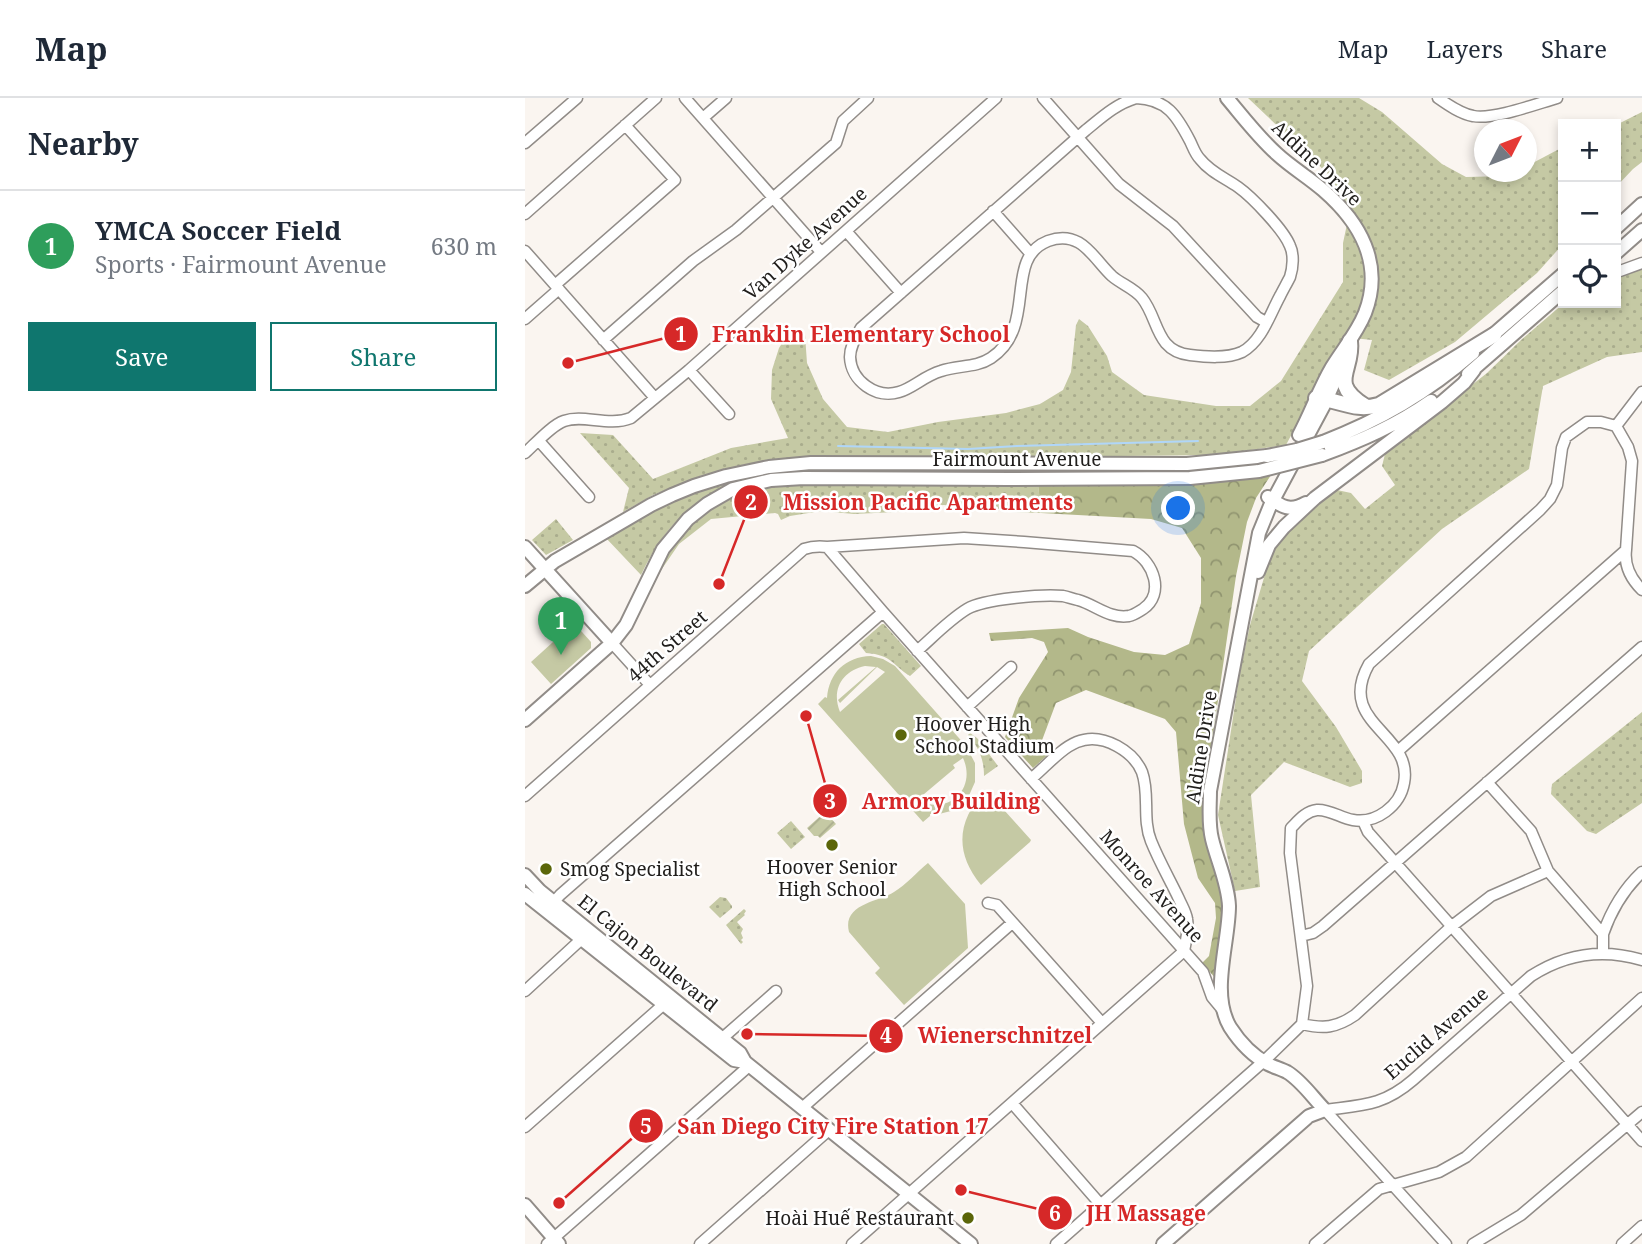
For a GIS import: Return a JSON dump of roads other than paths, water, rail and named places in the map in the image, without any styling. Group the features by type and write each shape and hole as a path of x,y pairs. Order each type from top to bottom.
{"highway":[{"path":"1321,398 1360,408 1384,402 1494,335"},
{"path":"1350,341 1352,352 1344,373 1345,385 1352,397 1366,407"}],"main road":[{"name":"Aldine Drive","path":"1222,1009 1223,959 1229,905 1211,836 1210,791 1243,615 1243,587 1250,541 1258,515 1270,498 1321,398 1343,364 1350,341 1365,314 1371,293 1372,275 1369,256 1361,236 1339,204 1278,156 1227,98"},
{"path":"1621,223 1642,204"},
{"path":"1621,240 1642,221"},
{"path":"1621,249 1642,230"},
{"name":"Fairmount Avenue","path":"525,586 555,561 651,505 694,486 769,467 811,463 1187,464 1267,456 1297,450 1376,420 1410,400 1460,365 1558,279"},
{"name":"Fairmount Avenue","path":"525,720 612,643 626,625 663,549 688,519 733,489 804,478 1190,478 1259,471 1322,456 1364,440 1395,424 1474,370 1558,295"},
{"path":"1243,615 1263,556 1284,527 1315,498 1442,402 1464,383 1474,370"},
{"path":"1270,498 1293,509 1315,498"},
{"path":"525,547 612,643"},
{"name":"El Cajon Boulevard","path":"525,875 550,907"},
{"name":"El Cajon Boulevard","path":"525,894 550,907 719,1042 740,1053 747,1064 971,1244"},
{"name":"El Cajon Boulevard","path":"586,935 642,986 650,987 668,1001"},
{"name":"Monroe Avenue","path":"1222,1009 1231,1030 1250,1051 1299,1081 1325,1110"},
{"name":"Euclid Avenue","path":"1163,1244 1309,1116 1325,1110"},
{"path":"525,1205 553,1242"}],"street":[{"path":"525,144 577,98"},
{"path":"525,214 656,98"},
{"path":"685,98 821,252"},
{"path":"703,118 726,98"},
{"path":"603,340 693,261 736,230 836,143 843,121 868,98"},
{"name":"Van Dyke Avenue","path":"525,453 564,420 623,421 631,418 996,98"},
{"path":"1043,98 1119,184 1173,226 1257,317 1266,322"},
{"path":"1136,98 1146,99 1162,104 1173,112 1199,158 1212,171 1246,192 1282,231 1291,247 1290,277 1259,336 1250,346 1224,357 1189,355 1165,343 1148,307 1139,295 1115,279 1084,246 1066,239 1051,240 1030,253 1023,274 1016,327 1003,347 990,359 978,365 929,375 896,393 885,393 865,385 856,377 850,358 854,340 861,328 993,211 1114,108 1136,98"},
{"path":"1438,98 1473,116 1488,117 1557,98"},
{"path":"525,319 675,180 625,125"},
{"path":"993,211 1030,253"},
{"path":"846,231 901,293"},
{"path":"525,251 655,398"},
{"path":"1621,271 1642,263"},
{"path":"688,370 729,414"},
{"path":"1616,426 1642,392"},
{"path":"1056,1244 1264,1061 1302,1024 1307,986 1290,853 1291,828 1305,814 1316,810 1363,821 1381,815 1395,803 1404,784 1402,761 1398,751 1366,714 1360,697 1364,672 1369,664 1550,499 1557,485 1566,437 1587,422 1616,426 1628,447 1632,461 1625,558 1627,570 1642,590"},
{"path":"539,441 589,497"},
{"name":"44th Street","path":"525,796 804,549 816,546 964,538 1126,550 1139,555 1149,565 1154,578 1153,595 1147,606 1132,616 1117,617 1086,602 1065,596 1044,595 984,603 969,608 917,651"},
{"name":"Monroe Avenue","path":"827,547 1203,972 1212,997 1222,1009"},
{"path":"1398,751 1626,550"},
{"path":"550,907 883,612"},
{"path":"612,643 650,685"},
{"path":"1301,936 1313,933 1323,926 1642,647"},
{"path":"967,706 1011,667"},
{"path":"852,1244 1184,951 1188,931 1187,917 1150,840 1144,781 1133,757 1100,738 1083,739 1072,743 1031,779"},
{"path":"1487,782 1531,831 1548,871 1603,934"},
{"path":"1363,821 1368,832 1642,1141"},
{"path":"1302,1024 1333,1027 1342,1024 1452,926 1491,896 1548,871"},
{"path":"1603,953 1603,934 1608,919 1622,896 1642,872"},
{"path":"988,903 997,905 1103,1023"},
{"path":"802,1108 1012,923"},
{"path":"525,991 586,935"},
{"name":"Euclid Avenue","path":"1325,1110 1368,1105 1394,1095 1531,976 1556,962 1570,957 1603,953 1642,960"},
{"path":"719,1042 776,991"},
{"path":"1315,1244 1379,1189 1440,1172 1466,1157 1642,998"},
{"path":"525,1127 668,1001"},
{"path":"553,1242 747,1064"},
{"path":"1012,1103 1101,1205"},
{"name":"Monroe Avenue","path":"1325,1110 1446,1244"},
{"path":"1473,1244 1521,1215 1642,1112"},
{"path":"700,1244 829,1130"},
{"path":"1622,1244 1642,1226"}],"waterway":[{"path":"838,446 968,449 1198,441"}],"place":[{"name":"Franklin Elementary School","path":"568,363"},
{"name":"Mission Pacific Apartments","path":"719,584"},
{"name":"YMCA Soccer Field","path":"561,655"},
{"name":"Armory Building","path":"806,716"},
{"name":"Hoover High School Stadium","path":"901,735"},
{"name":"Hoover Senior High School","path":"832,845"},
{"name":"Smog Specialist","path":"546,869"},
{"name":"Wienerschnitzel","path":"747,1034"},
{"name":"JH Massage","path":"961,1190"},
{"name":"San Diego City Fire Station 17","path":"559,1203"},
{"name":"Hoài Huế Restaurant","path":"968,1218"}]}
